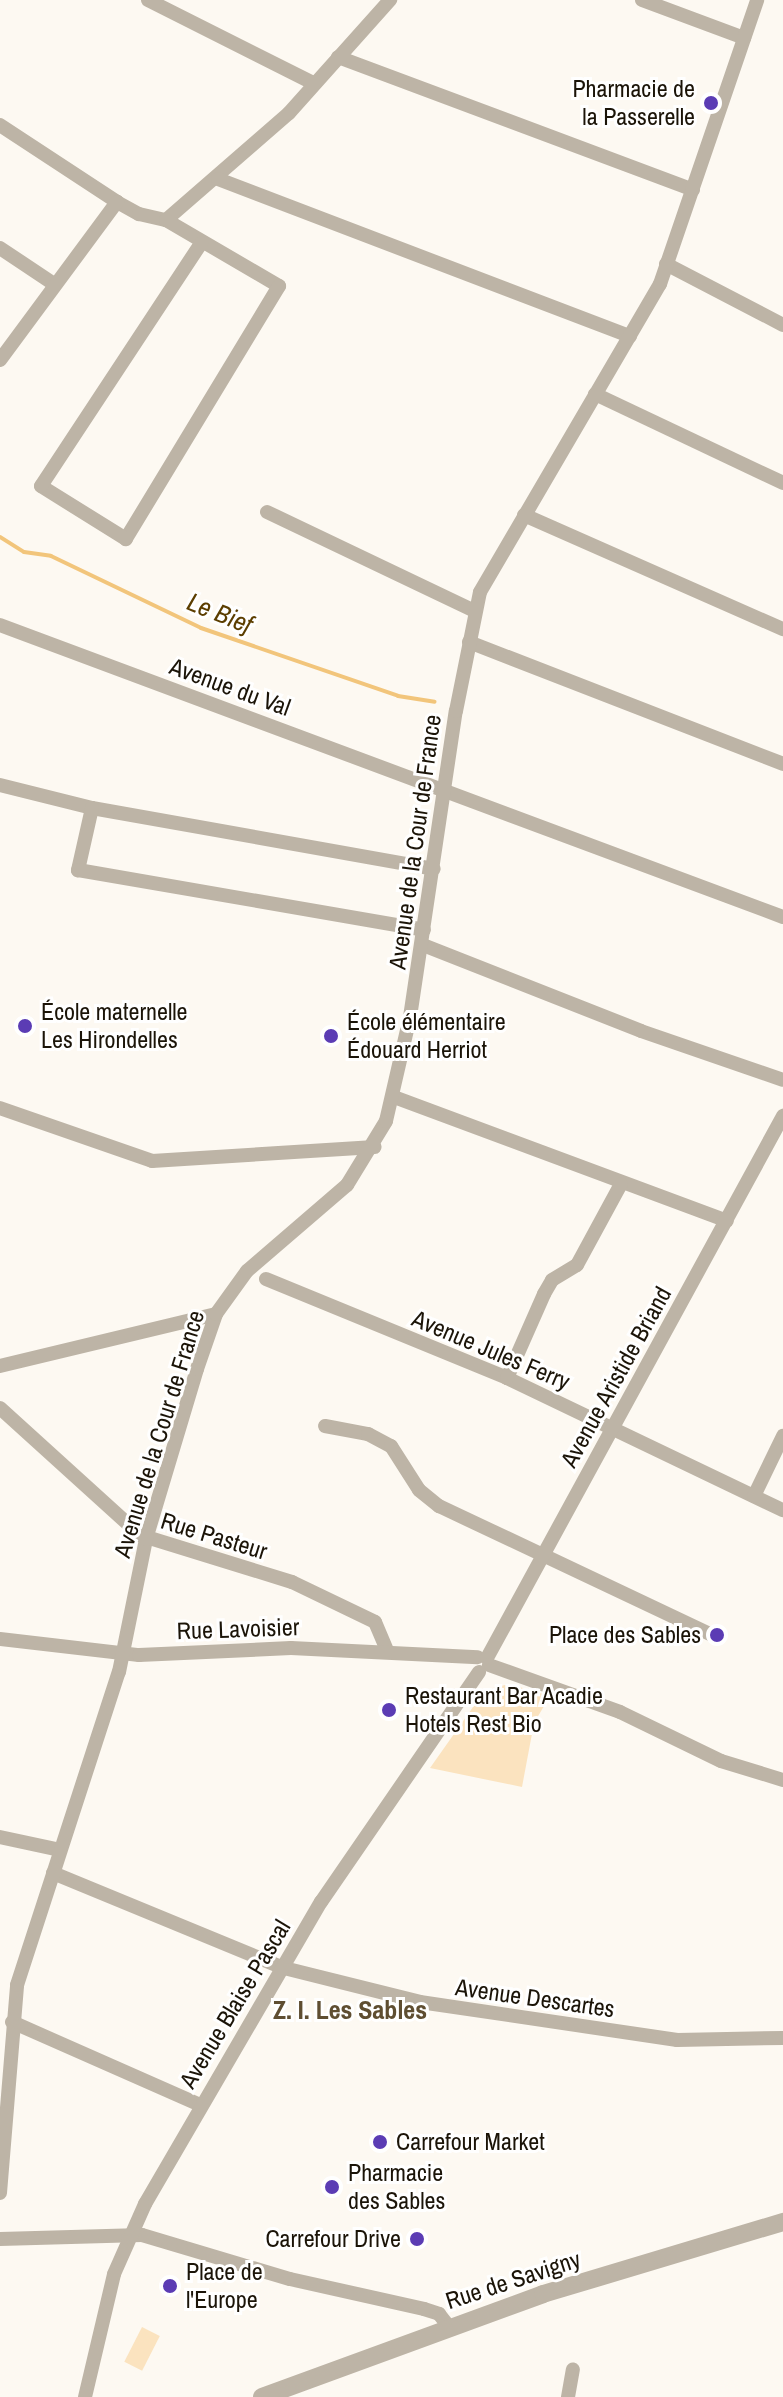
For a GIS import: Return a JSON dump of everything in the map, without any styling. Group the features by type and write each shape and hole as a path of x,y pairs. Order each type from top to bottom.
{"street":[{"path":"148,0 313,83"},
{"path":"642,0 744,38"},
{"name":"Avenue de la Cour de France","path":"0,2193 5,2080 12,2022 7,2003 124,1654 146,1539 216,1314 247,1271 347,1185 375,1147 394,1097 423,945 475,611 524,515 630,336 666,264 757,0"},
{"path":"166,220 218,179 338,57 383,2"},
{"path":"338,57 693,190"},
{"path":"0,125 117,202 166,220 279,286 126,539 41,486 201,243"},
{"path":"218,179 630,336"},
{"path":"0,360 117,202"},
{"path":"0,248 54,284"},
{"path":"666,264 783,325"},
{"path":"595,394 783,483"},
{"path":"267,512 475,611"},
{"path":"524,515 783,629"},
{"name":"Avenue du Val","path":"0,625 445,789 648,870 783,917"},
{"path":"469,642 783,764"},
{"path":"0,785 92,808 434,869"},
{"path":"92,808 78,870 424,930"},
{"path":"423,945 641,1031 783,1080"},
{"path":"394,1097 727,1221"},
{"path":"0,1108 152,1161 375,1147"},
{"name":"Avenue Aristide Briand","path":"483,1663 783,1116"},
{"path":"507,1378 548,1287 577,1265 621,1184"},
{"name":"Avenue Jules Ferry","path":"266,1279 507,1378 783,1510"},
{"path":"0,1366 216,1314"},
{"name":"Rue Pasteur","path":"0,1408 146,1539 292,1582 375,1622 387,1650"},
{"path":"325,1426 338,1425 382,1440 399,1455 428,1500 716,1637"},
{"path":"754,1496 783,1436"},
{"name":"Rue Lavoisier","path":"0,1639 124,1654 387,1650 483,1663 607,1707 721,1761 783,1780"},
{"name":"Avenue Blaise Pascal","path":"88,2394 102,2315 130,2235 200,2105 372,1823 483,1663"},
{"path":"0,1837 60,1850"},
{"name":"Avenue Descartes","path":"53,1873 284,1968 484,2014 677,2040 783,2038"},
{"path":"12,2022 200,2105"},
{"name":"Rue de Savigny","path":"262,2397 449,2327 783,2222"},
{"path":"0,2239 130,2235 196,2249 290,2279 424,2309 439,2314 449,2327"},
{"path":"568,2397 573,2369"}],"shaded area":[{"path":"509,1684 550,1696 534,1723 522,1787 430,1768 485,1690"},
{"path":"142,2327 160,2336 142,2371 124,2362"}],"waterway":[{"name":"Le Bief","path":"0,537 24,552 51,556 201,628 398,696 435,702"}],"place":[{"name":"Pharmacie de la Passerelle","path":"711,103"},
{"name":"École maternelle Les Hirondelles","path":"25,1026"},
{"name":"École élémentaire Édouard Herriot","path":"331,1036"},
{"name":"Place des Sables","path":"717,1635"},
{"name":"Restaurant Bar Acadie Hotels Rest Bio","path":"389,1710"},
{"name":"Carrefour Market","path":"380,2142"},
{"name":"Pharmacie des Sables","path":"332,2187"},
{"name":"Carrefour Drive","path":"417,2239"},
{"name":"Place de l'Europe","path":"170,2286"}],"district":[{"name":"Z. I. Les Sables","path":"350,2010"}]}
